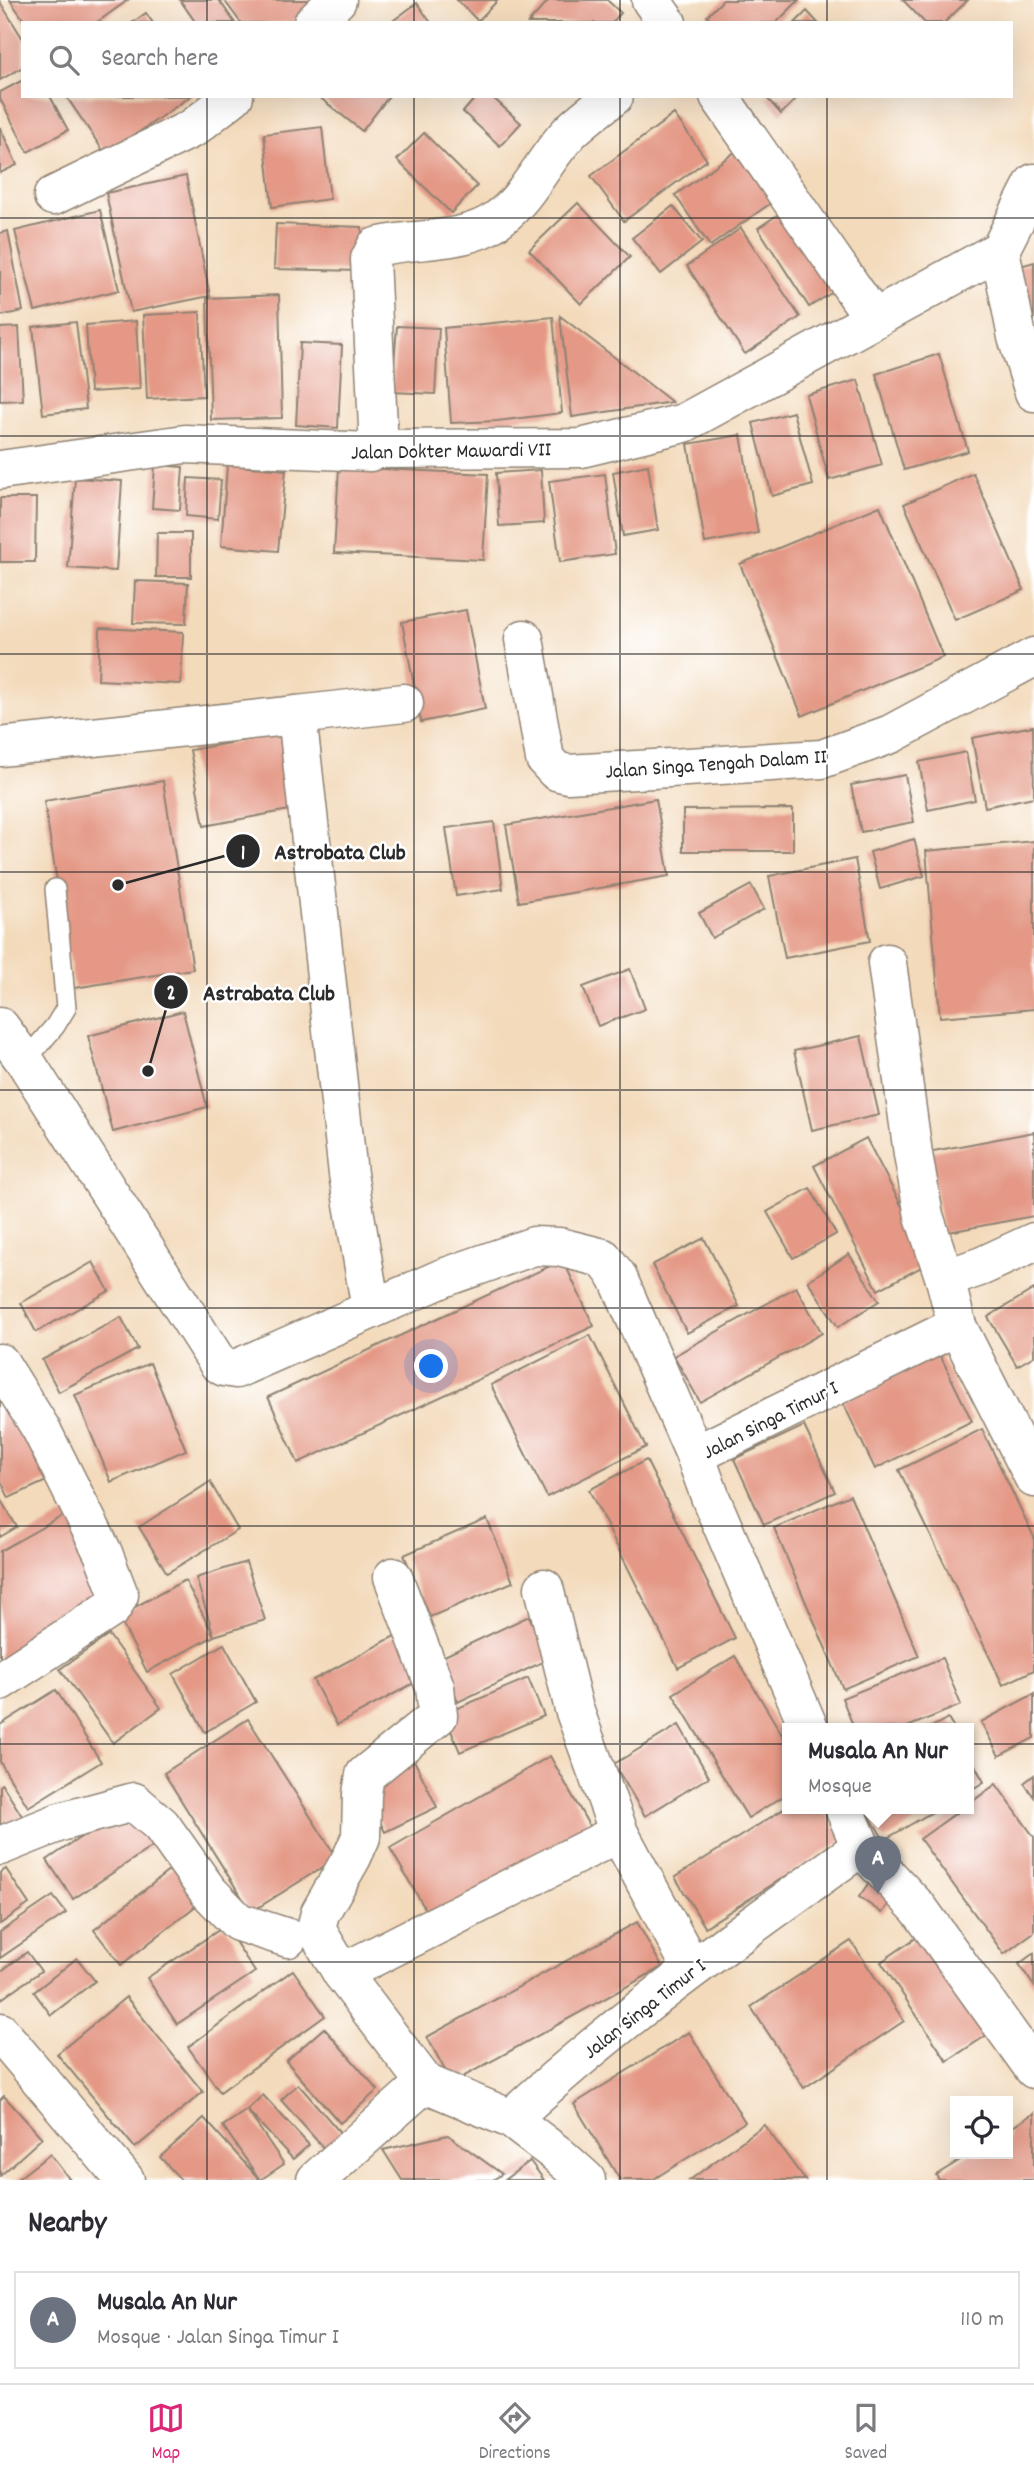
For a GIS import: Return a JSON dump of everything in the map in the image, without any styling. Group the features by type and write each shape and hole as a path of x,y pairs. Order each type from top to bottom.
{"street":[{"path":"315,21 337,0"},
{"path":"651,0 666,21"},
{"path":"53,196 193,128 231,98"},
{"path":"379,449 370,259 376,247 462,234 486,226 509,210 527,190 570,132 612,98"},
{"path":"720,98 874,319"},
{"path":"1034,183 1000,250 1017,337 1034,392"},
{"name":"Jalan Dokter Mawardi VII","path":"0,470 185,444 370,452 379,449 580,448 684,423 1000,250"},
{"name":"Jalan Singa Tengah Dalam II","path":"524,639 545,759 556,771 568,774 822,759 891,734 1034,657"},
{"path":"0,747 404,703"},
{"path":"297,715 348,1174 371,1309"},
{"path":"887,963 912,1154 924,1216 957,1326 1034,1478"},
{"path":"0,1027 218,1363 224,1367 236,1369 443,1278 534,1246 559,1247 603,1258 617,1276 695,1455"},
{"path":"945,1279 982,1266 1034,1242"},
{"name":"Jalan Singa Timur I","path":"807,1723 710,1499 695,1455 957,1326"},
{"path":"0,1363 41,1429 103,1553 118,1590 118,1599 112,1608 0,1681"},
{"path":"393,1577 435,1687 438,1716 365,1774 361,1837 320,1913 316,1928 342,1973 425,2083 512,2119 586,2180"},
{"path":"544,1588 574,1709 619,1833 692,1969"},
{"path":"0,1846 60,1822 134,1802 162,1825 208,1891 238,1922 288,1938"},
{"path":"847,1814 861,1847 919,1909 1034,2069"},
{"path":"342,1973 619,1833"},
{"name":"Jalan Singa Timur I","path":"512,2119 554,2079 692,1969 861,1847"},
{"path":"0,2032 125,2180"},
{"path":"316,2180 425,2083"}],"lane":[{"path":"24,1061 55,1026 66,1008 55,889"}],"building":[{"path":"10,0 128,0 99,21 25,21"},
{"path":"180,0 219,0 234,21 195,21"},
{"path":"224,0 322,0 295,21 240,21"},
{"path":"457,0 498,0 478,21"},
{"path":"549,0 607,0 621,13 614,21 530,21"},
{"path":"723,0 799,0 778,21 712,21 707,16"},
{"path":"903,0 968,0 946,21 923,21"},
{"path":"0,2 21,36 21,68 0,80"},
{"path":"417,3 430,21 393,21"},
{"path":"807,11 816,21 797,21"},
{"path":"146,13 152,21 135,21"},
{"path":"21,81 21,98 51,98 68,130 28,152 0,99 0,92"},
{"path":"67,98 188,98 106,155"},
{"path":"321,98 387,98 362,131"},
{"path":"475,98 493,98 521,123 500,146 463,112"},
{"path":"767,98 797,98 781,114"},
{"path":"674,114 707,160 624,221 591,176"},
{"path":"0,127 17,165 0,173"},
{"path":"322,127 330,199 272,207 264,134"},
{"path":"424,133 477,186 451,213 397,160"},
{"path":"742,147 778,198 710,246 675,195"},
{"path":"186,176 210,296 131,312 106,193"},
{"path":"578,203 630,257 581,304 529,250"},
{"path":"673,206 702,242 661,274 632,238"},
{"path":"788,208 839,288 809,307 758,228"},
{"path":"100,210 119,290 35,311 15,231"},
{"path":"276,224 362,227 360,271 274,269"},
{"path":"741,228 800,317 745,354 687,266"},
{"path":"8,231 23,311 0,316 0,233"},
{"path":"1034,262 1034,352 1010,269"},
{"path":"279,295 282,418 211,420 207,298"},
{"path":"200,312 204,396 147,399 143,315"},
{"path":"560,316 622,363 672,402 572,417"},
{"path":"553,317 562,413 497,421 451,423 444,328"},
{"path":"136,321 140,389 90,392 86,325"},
{"path":"76,322 86,409 43,414 33,327"},
{"path":"397,326 439,328 435,394 392,392"},
{"path":"19,327 23,400 0,401 0,328"},
{"path":"300,343 342,345 338,428 296,425"},
{"path":"939,354 968,451 904,470 876,374"},
{"path":"858,380 882,465 829,480 806,395"},
{"path":"793,412 813,485 772,496 753,423"},
{"path":"741,435 758,533 705,543 688,444"},
{"path":"155,465 183,467 180,510 152,508"},
{"path":"227,465 286,470 278,551 221,546"},
{"path":"648,465 658,530 623,536 613,472"},
{"path":"339,467 488,474 483,560 334,553"},
{"path":"541,470 544,523 499,526 496,473"},
{"path":"973,473 1024,590 955,620 904,504"},
{"path":"605,474 615,554 560,562 549,481"},
{"path":"75,478 122,481 116,571 68,568"},
{"path":"188,478 221,480 218,519 186,516"},
{"path":"0,498 36,498 35,562 0,562"},
{"path":"880,506 943,657 802,716 740,564"},
{"path":"157,533 191,533 191,577 156,577"},
{"path":"135,581 188,583 186,624 133,623"},
{"path":"466,610 485,709 421,722 402,622"},
{"path":"100,628 183,632 181,684 98,680"},
{"path":"1033,726 1034,797 985,807 972,738"},
{"path":"286,733 300,808 204,826 190,750"},
{"path":"966,752 975,800 928,810 919,762"},
{"path":"905,775 914,822 861,832 851,785"},
{"path":"163,781 193,969 74,988 44,801"},
{"path":"656,799 669,876 519,902 506,825"},
{"path":"793,809 793,851 683,851 683,810"},
{"path":"494,822 503,889 456,896 446,828"},
{"path":"914,839 924,876 880,889 870,852"},
{"path":"1034,841 1034,1009 940,1017 926,851"},
{"path":"855,859 870,941 785,958 769,876"},
{"path":"751,885 764,909 712,938 699,913"},
{"path":"630,969 645,1009 598,1026 583,987"},
{"path":"183,1011 207,1107 113,1132 88,1036"},
{"path":"861,1036 879,1115 812,1130 794,1051"},
{"path":"1034,1132 1034,1216 943,1233 928,1152"},
{"path":"866,1138 931,1262 878,1290 814,1166"},
{"path":"810,1188 836,1234 793,1258 767,1212"},
{"path":"704,1238 739,1306 687,1333 652,1265"},
{"path":"849,1254 879,1301 838,1327 808,1281"},
{"path":"563,1260 594,1326 298,1463 268,1397"},
{"path":"93,1262 109,1291 36,1332 21,1303"},
{"path":"796,1287 822,1333 700,1402 674,1356"},
{"path":"1034,1289 1034,1356 1017,1366 988,1317"},
{"path":"121,1317 138,1349 59,1392 42,1360"},
{"path":"590,1335 646,1447 547,1497 491,1385"},
{"path":"939,1353 972,1421 875,1469 842,1401"},
{"path":"150,1363 186,1450 111,1482 75,1395"},
{"path":"0,1394 53,1478 9,1498 0,1479"},
{"path":"804,1426 835,1492 764,1525 734,1459"},
{"path":"982,1429 1034,1537 1034,1670 1003,1685 899,1470"},
{"path":"646,1460 735,1638 678,1668 589,1490"},
{"path":"210,1482 238,1530 167,1573 139,1527"},
{"path":"850,1495 919,1656 843,1689 774,1528"},
{"path":"0,1499 17,1527 0,1537"},
{"path":"66,1514 112,1597 0,1659 0,1551"},
{"path":"487,1519 513,1582 430,1617 404,1555"},
{"path":"246,1562 265,1620 214,1636 196,1578"},
{"path":"185,1580 214,1636 147,1672 118,1616"},
{"path":"529,1616 549,1659 458,1702 438,1659"},
{"path":"402,1632 425,1677 337,1725 313,1680"},
{"path":"109,1635 161,1708 113,1743 60,1669"},
{"path":"224,1644 256,1702 205,1732 173,1674"},
{"path":"735,1656 782,1735 782,1797 748,1818 673,1694"},
{"path":"942,1658 961,1705 917,1723 852,1723 842,1698"},
{"path":"528,1678 544,1716 460,1752 444,1714"},
{"path":"56,1690 101,1762 28,1807 0,1762 0,1725"},
{"path":"1034,1694 1034,1738 999,1756 981,1722"},
{"path":"248,1719 337,1858 251,1912 164,1773"},
{"path":"679,1725 709,1777 645,1816 614,1764"},
{"path":"550,1756 591,1829 432,1921 390,1848"},
{"path":"413,1758 437,1807 385,1832 361,1784"},
{"path":"974,1764 984,1782 974,1788"},
{"path":"1034,1775 1034,1797 1024,1783"},
{"path":"2,1784 25,1821 0,1836 0,1786"},
{"path":"996,1784 1034,1837 1034,1932 1004,1954 920,1839 955,1814 974,1814 974,1800"},
{"path":"127,1806 153,1846 73,1899 47,1860"},
{"path":"782,1810 782,1814 827,1814 843,1840 705,1927 675,1877"},
{"path":"869,1814 929,1814 884,1840"},
{"path":"175,1866 202,1901 121,1965 94,1930"},
{"path":"6,1869 29,1904 0,1924 0,1873"},
{"path":"874,1875 898,1891 882,1913 859,1897"},
{"path":"53,1896 66,1913 0,1958 0,1932"},
{"path":"637,1922 662,1967 452,2083 427,2037"},
{"path":"225,1926 255,1972 177,2024 147,1978"},
{"path":"926,1931 993,2031 947,2061 881,1962"},
{"path":"851,1941 904,2021 804,2088 751,2007"},
{"path":"27,1952 41,1971 0,2000 0,1972"},
{"path":"1034,1953 1034,1986 1019,1964"},
{"path":"77,1958 95,1981 51,2015 34,1992"},
{"path":"293,1970 325,2016 220,2092 188,2047"},
{"path":"126,1997 203,2092 135,2148 57,2054"},
{"path":"324,2028 378,2090 340,2123 286,2061"},
{"path":"689,2032 745,2122 652,2180 620,2180 574,2104"},
{"path":"298,2084 344,2137 327,2152 281,2100"},
{"path":"263,2095 309,2145 293,2159 247,2110"},
{"path":"4,2096 42,2138 0,2176 0,2100"},
{"path":"247,2110 284,2164 260,2180 223,2126"},
{"path":"1034,2113 1034,2180 939,2180 936,2175 962,2159 1013,2159 1013,2127"},
{"path":"204,2118 260,2180 181,2180 160,2157"},
{"path":"764,2125 805,2180 690,2180 706,2168"},
{"path":"448,2135 502,2174 493,2180 402,2180 383,2150"},
{"path":"50,2154 70,2180 16,2180"},
{"path":"530,2161 544,2180 504,2180"}],"place":[{"name":"Astrobata Club","path":"118,885"},
{"name":"Astrabata Club","path":"148,1071"},
{"name":"Musala An Nur","path":"878,1894"}]}
